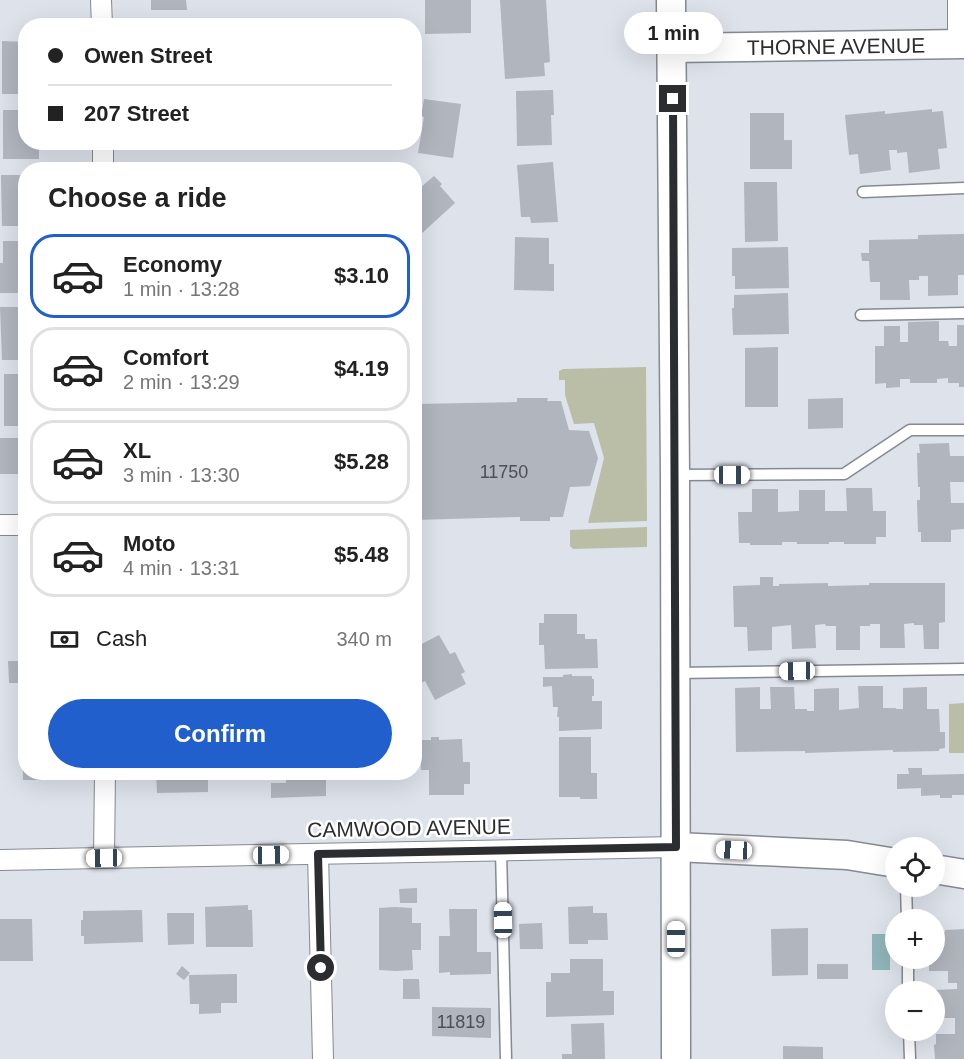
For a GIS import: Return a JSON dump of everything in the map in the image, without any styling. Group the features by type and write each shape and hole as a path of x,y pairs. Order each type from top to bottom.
{"street":[{"path":"101,0 102,18"},
{"path":"671,0 676,1059"},
{"path":"958,0 961,44"},
{"name":"THORNE AVENUE","path":"671,48 961,44"},
{"path":"0,525 18,525"},
{"path":"104,858 105,780"},
{"path":"676,847 848,855 885,861"},
{"name":"CAMWOOD AVENUE","path":"0,860 676,847"},
{"path":"318,854 323,1059"},
{"path":"945,871 964,874"}],"lane":[{"path":"863,192 964,188"},
{"path":"861,315 964,313"},
{"path":"675,475 844,474 910,430 964,430"},
{"path":"675,673 964,669"},
{"path":"501,850 506,1059"},
{"path":"909,1041 910,1059"}],"green space":[{"path":"646,367 647,521 588,523 604,458 594,423 574,424 565,395 565,380 559,380 559,371 563,369"},
{"path":"647,527 647,547 573,549 570,546 570,530"},
{"path":"964,703 964,753 949,753 949,704"}],"water":[{"path":"872,934 885,934 885,969 890,970 872,970"}],"building":[{"path":"151,0 186,0 187,10 151,10"},
{"path":"425,0 471,0 471,33 425,34"},
{"path":"500,0 546,0 550,62 544,63 545,76 505,79"},
{"path":"2,41 18,42 18,94 2,94"},
{"path":"553,90 552,145 517,146 516,91"},
{"path":"424,99 461,104 453,158 418,153 418,150 422,150 424,117 422,110"},
{"path":"932,109 932,112 943,111 947,148 938,149 940,169 909,173 907,152 897,153 897,150 889,150 891,170 860,174 858,154 849,155 845,115"},
{"path":"3,110 18,110 18,150 39,150 39,159 3,159"},
{"path":"750,113 784,113 784,140 792,140 792,169 750,169"},
{"path":"553,162 558,222 531,223 530,217 521,217 517,165"},
{"path":"1,175 18,175 18,226 2,226"},
{"path":"434,176 455,203 422,233 422,186"},
{"path":"744,182 777,182 778,241 745,242"},
{"path":"964,234 964,275 958,275 958,295 928,296 928,276 919,276 919,280 909,280 910,300 880,300 880,282 870,282 869,261 862,261 861,253 869,253 869,240 918,239 918,235"},
{"path":"515,237 549,238 549,264 554,264 554,291 514,290"},
{"path":"3,241 18,241 18,293 0,293 0,263 3,263"},
{"path":"788,247 789,288 735,289 735,276 732,276 732,248"},
{"path":"788,293 789,334 733,335 734,295"},
{"path":"0,307 18,307 18,360 2,360"},
{"path":"939,321 939,341 948,341 949,346 957,346 957,325 964,325 964,387 959,387 959,383 948,383 948,378 937,379 937,383 910,383 910,379 900,379 900,387 886,388 886,383 875,384 875,346 884,346 884,326 900,326 900,342 908,342 908,322"},
{"path":"778,347 778,407 745,407 745,348"},
{"path":"4,374 18,374 18,426 4,426"},
{"path":"517,398 548,398 547,401 561,401 569,430 589,431 598,458 590,486 570,487 563,517 550,517 550,521 520,521 520,517 422,520 422,404 517,402"},
{"path":"843,398 843,428 808,429 808,399"},
{"path":"0,438 18,438 18,474 0,474"},
{"path":"949,443 950,456 964,456 964,482 950,482 951,503 964,503 964,529 951,530 951,542 921,542 921,532 918,532 917,500 920,500 917,453 920,453 919,444"},
{"path":"846,488 872,488 873,511 886,511 886,537 876,537 876,544 782,542 782,545 750,545 750,543 739,543 738,512 752,512 752,489 778,489 778,512 799,511 799,490 825,490 825,511 847,511"},
{"path":"760,577 773,577 773,586 828,583 828,586 869,585 869,583 945,583 945,622 939,623 939,649 924,649 923,625 914,625 914,623 904,624 905,648 880,648 880,624 870,624 870,626 860,626 860,650 836,650 836,626 825,624 815,625 816,648 792,649 791,625 772,627 772,650 748,651 747,627 734,627 733,586 760,585"},
{"path":"544,614 577,614 577,634 585,634 585,639 597,639 598,668 545,669 544,645 539,645 539,623 544,623"},
{"path":"439,635 450,654 455,652 465,672 461,674 466,684 435,700 425,681 422,682 422,644"},
{"path":"8,661 18,661 18,683 9,683"},
{"path":"572,674 572,676 592,676 594,679 592,701 602,701 602,729 559,731 558,707 553,707 552,686 543,687 543,677 563,677 563,675"},
{"path":"858,686 883,686 883,708 896,709 903,709 903,688 927,687 927,709 939,709 940,732 945,732 945,748 939,751 893,752 893,750 805,753 805,751 736,752 735,688 760,687 760,709 771,709 770,687 794,687 795,709 814,711 814,689 839,688 839,710 859,708"},
{"path":"431,737 439,737 439,740 462,739 463,762 470,762 470,784 464,784 464,795 429,795 429,770 422,770 422,740 431,740"},
{"path":"559,737 591,737 591,773 597,773 597,799 559,797"},
{"path":"908,768 922,768 922,775 964,774 964,795 940,798 940,795 921,796 921,788 897,789 897,774 909,774"},
{"path":"156,780 208,780 208,792 157,793"},
{"path":"286,780 326,780 326,796 271,798 271,783 286,783"},
{"path":"417,888 417,903 400,903 399,889"},
{"path":"248,905 248,910 252,910 253,947 206,947 205,907"},
{"path":"593,906 593,913 607,913 608,940 588,940 588,944 569,944 568,907"},
{"path":"379,908 412,908 412,923 421,923 421,950 412,950 413,970 379,970"},
{"path":"449,909 477,909 477,952 491,952 491,974 439,973 439,936 450,936"},
{"path":"142,910 143,942 84,944 84,936 81,936 83,911"},
{"path":"167,913 194,913 194,944 168,945"},
{"path":"0,919 32,919 33,961 0,961"},
{"path":"542,923 543,949 520,949 519,924"},
{"path":"808,928 808,975 772,976 771,929"},
{"path":"964,929 964,1059 935,1059 936,1041 945,1041 945,1034 955,1034 955,1018 945,1018 945,990 957,989 957,983 948,983 948,971 929,971 929,969 945,969 945,930"},
{"path":"570,959 603,959 603,991 614,991 614,1015 546,1017 546,982 551,982 551,973 570,973"},
{"path":"817,964 848,964 848,979 817,979"},
{"path":"182,966 190,973 184,980 176,974"},
{"path":"237,974 237,1003 221,1003 221,1013 199,1014 199,1004 190,1004 189,975"},
{"path":"403,979 419,979 420,999 403,999"},
{"path":"432,1007 491,1008 491,1038 432,1036"},
{"path":"604,1023 605,1059 562,1059 562,1054 572,1054 571,1024"},
{"path":"783,1046 823,1047 823,1059 783,1059"}],"route":[{"path":"321,968 318,854 676,847 673,99"}]}
